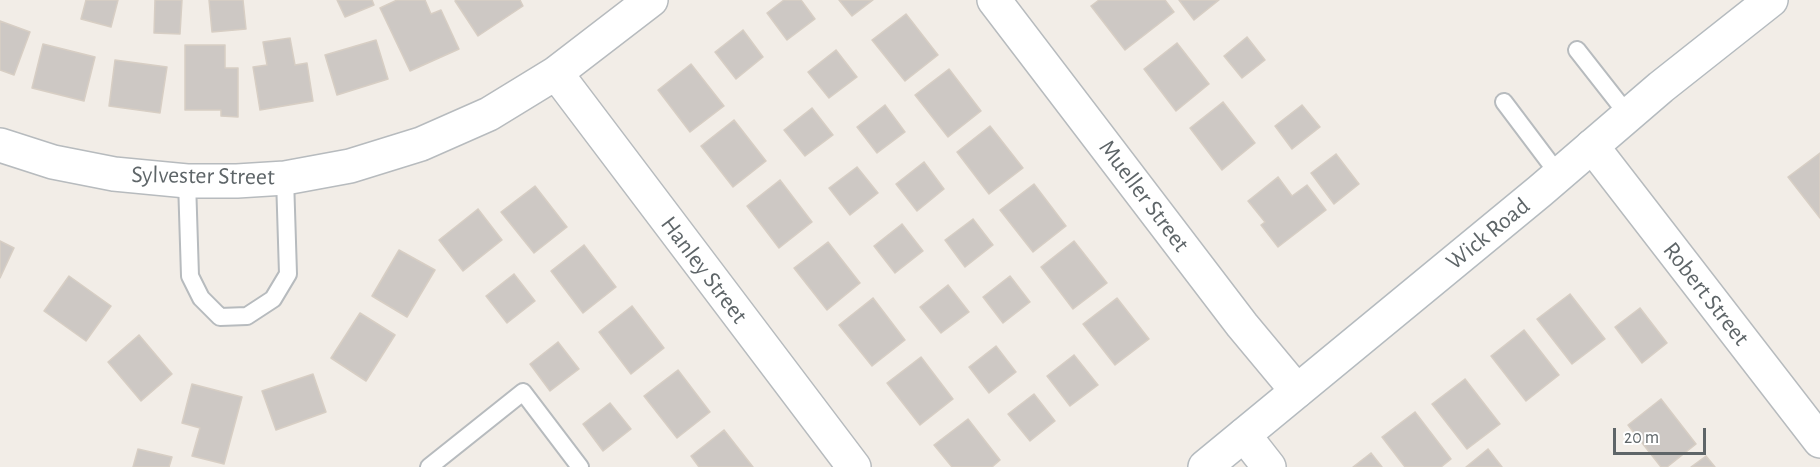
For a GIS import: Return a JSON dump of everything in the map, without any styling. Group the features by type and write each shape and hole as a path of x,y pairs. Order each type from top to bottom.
{"street":[{"name":"Sylvester Street","path":"0,145 53,162 114,174 187,181 237,182 285,178 350,166 421,144 489,114 556,72 651,0"},
{"name":"Mueller Street","path":"994,0 1242,325 1297,391"},
{"name":"Wick Road","path":"1205,467 1559,175 1661,87 1771,0"},
{"name":"Hanley Street","path":"556,72 854,467"},
{"name":"Robert Street","path":"1592,146 1820,441"},
{"path":"1244,435 1269,467"}],"lane":[{"path":"1577,50 1628,115"},
{"path":"1504,102 1559,175"},
{"path":"187,181 190,276 201,298 220,317 247,316 273,299 288,274 285,178"},
{"path":"429,467 523,392 572,464"}],"building":[{"path":"86,0 118,0 111,27 81,19"},
{"path":"155,0 182,0 180,34 154,33"},
{"path":"209,0 243,0 246,29 212,32"},
{"path":"337,0 372,0 374,5 345,17"},
{"path":"397,0 425,0 431,14 441,10 459,49 410,71 380,8"},
{"path":"456,0 520,0 523,6 478,36"},
{"path":"784,0 801,0 815,19 787,40 767,13"},
{"path":"839,0 873,0 852,16"},
{"path":"1099,0 1165,0 1174,12 1125,50 1091,6"},
{"path":"1179,0 1219,0 1194,20"},
{"path":"906,14 938,55 905,81 872,40"},
{"path":"0,21 30,32 14,75 0,70"},
{"path":"743,30 763,57 736,79 715,52"},
{"path":"1247,37 1265,60 1242,78 1224,56"},
{"path":"290,38 295,65 307,63 313,101 260,110 253,67 267,65 263,42"},
{"path":"376,40 388,79 337,95 325,55"},
{"path":"1177,43 1209,84 1176,111 1144,69"},
{"path":"43,44 95,57 84,101 32,88"},
{"path":"185,45 225,45 225,68 238,68 238,117 221,116 221,110 185,110"},
{"path":"836,50 857,77 829,98 808,72"},
{"path":"115,60 167,67 160,113 109,106"},
{"path":"691,64 724,106 690,132 658,90"},
{"path":"949,69 981,111 948,137 915,95"},
{"path":"1223,102 1255,143 1222,170 1190,128"},
{"path":"885,105 905,132 877,153 857,127"},
{"path":"1302,105 1320,127 1292,149 1275,126"},
{"path":"812,108 833,135 805,156 784,130"},
{"path":"734,120 766,161 733,187 701,146"},
{"path":"990,126 1023,168 989,194 957,152"},
{"path":"1820,153 1820,218 1788,177"},
{"path":"1336,154 1359,184 1334,204 1311,173"},
{"path":"924,162 944,189 917,211 896,184"},
{"path":"857,167 878,193 850,215 829,188"},
{"path":"1278,177 1292,196 1307,185 1326,210 1278,247 1261,225 1265,222 1248,201"},
{"path":"780,180 812,222 779,248 747,206"},
{"path":"1034,184 1066,226 1033,252 1000,210"},
{"path":"535,186 567,227 534,253 501,212"},
{"path":"478,209 502,240 463,271 439,240"},
{"path":"973,219 993,245 965,267 945,240"},
{"path":"902,224 923,251 895,273 874,246"},
{"path":"0,241 14,248 0,278"},
{"path":"1074,241 1107,283 1073,309 1041,267"},
{"path":"828,242 860,283 827,310 794,268"},
{"path":"584,245 616,287 583,313 551,271"},
{"path":"399,250 435,270 407,317 372,296"},
{"path":"514,274 535,301 507,323 486,296"},
{"path":"69,276 111,306 86,341 44,311"},
{"path":"1010,276 1030,302 1003,323 983,297"},
{"path":"948,285 969,312 941,333 920,307"},
{"path":"1570,294 1605,339 1572,364 1537,319"},
{"path":"873,298 905,340 872,366 839,325"},
{"path":"1117,298 1149,339 1115,365 1083,324"},
{"path":"632,306 664,348 631,374 599,332"},
{"path":"1640,308 1667,343 1642,363 1615,327"},
{"path":"360,313 395,335 366,381 331,358"},
{"path":"1524,330 1559,375 1526,401 1491,356"},
{"path":"139,335 172,374 141,401 108,362"},
{"path":"558,342 579,369 550,391 530,364"},
{"path":"996,346 1016,372 989,393 969,367"},
{"path":"1074,355 1098,385 1070,406 1047,376"},
{"path":"921,357 953,399 920,425 887,383"},
{"path":"678,370 710,412 677,438 644,396"},
{"path":"313,374 326,412 276,430 262,391"},
{"path":"1465,379 1500,424 1467,449 1432,404"},
{"path":"192,384 242,397 224,464 192,456 200,428 182,423"},
{"path":"1034,394 1055,421 1030,441 1008,414"},
{"path":"1661,399 1696,444 1667,467 1661,467 1628,425"},
{"path":"610,403 631,429 603,451 583,424"},
{"path":"1415,412 1451,459 1441,467 1405,467 1382,437"},
{"path":"968,419 1000,460 992,467 952,467 934,445"},
{"path":"724,430 753,467 699,467 691,456"},
{"path":"138,449 172,457 169,467 133,467"},
{"path":"1488,449 1502,467 1466,467"},
{"path":"1371,453 1382,467 1353,467"},
{"path":"1706,456 1715,467 1691,467"}]}
